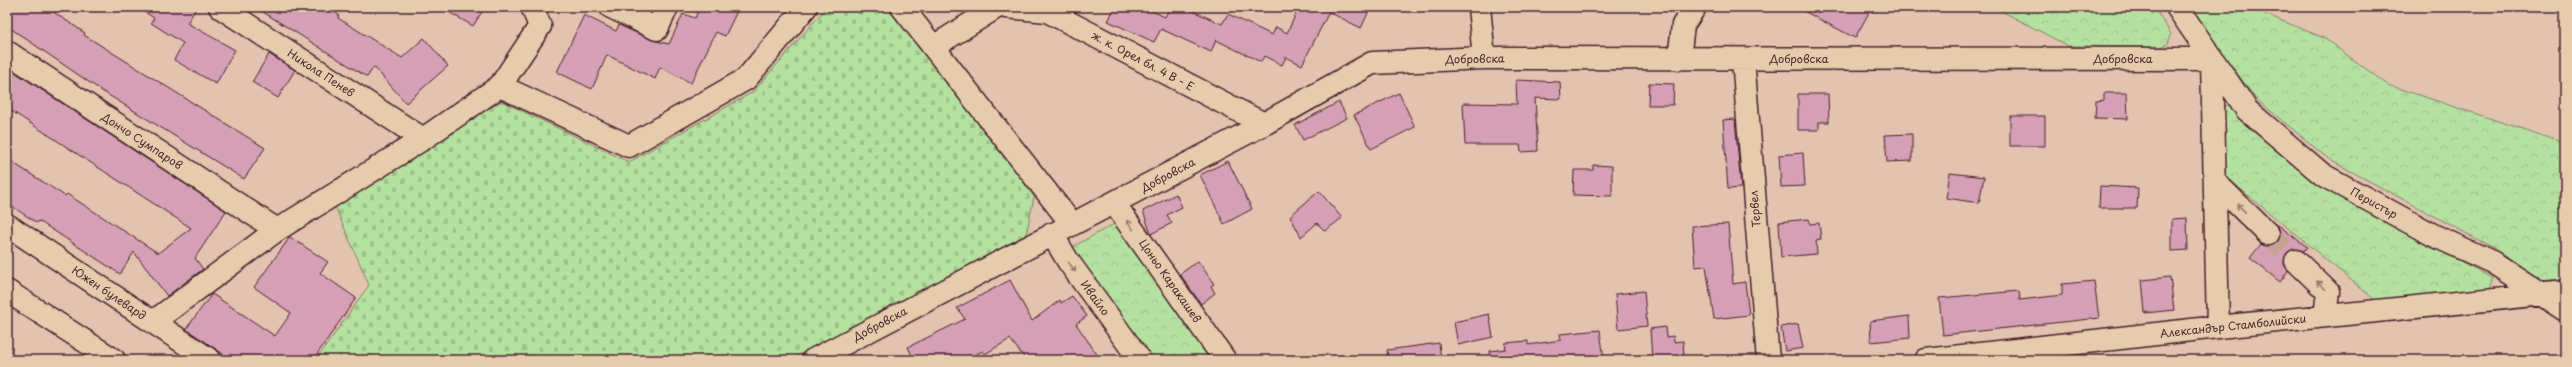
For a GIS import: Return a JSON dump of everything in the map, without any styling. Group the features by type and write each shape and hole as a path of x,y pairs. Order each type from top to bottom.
{"street":[{"name":"Никола Пенев","path":"220,7 423,139"},
{"path":"611,7 657,29 667,7"},
{"path":"500,86 629,146 746,79 806,7"},
{"path":"902,7 1071,223"},
{"path":"933,47 997,7"},
{"name":"ж. к. Орел бл. 4 В - Е","path":"1014,7 1047,11 1264,124"},
{"path":"1479,7 1484,58"},
{"path":"1679,59 1683,25 1695,7"},
{"name":"Перистър","path":"2177,7 2247,110 2323,175 2433,235 2494,263 2565,310"},
{"path":"153,322 276,230 423,139 500,86 540,26 536,8"},
{"name":"Дончо Сумпаров","path":"7,52 276,230"},
{"name":"Добровска","path":"813,360 1071,223 1114,203 1264,124 1372,63 1484,58 2212,59"},
{"name":"Тервел","path":"1743,59 1768,360"},
{"path":"2212,59 2218,327"},
{"path":"2214,182 2268,234"},
{"name":"Цоньо Каракашев","path":"1114,203 1225,360"},
{"name":"Южен булевард","path":"7,225 210,360"},
{"name":"Ивайло","path":"1052,234 1068,261 1140,360"},
{"path":"2296,261 2328,292 2325,316"},
{"path":"7,291 114,360"},
{"name":"Александър Стамболийски","path":"1926,360 2218,327 2565,292"}],"green space":[{"path":"827,7 886,7 924,46 1034,197 1026,235 789,360 316,360 369,285 334,204 501,101 629,162 753,92"},
{"path":"1994,7 2154,7 2171,34 2168,44 2161,47 2068,46"},
{"path":"2204,7 2248,7 2324,38 2388,85 2565,143 2565,279 2541,282 2501,252 2330,160 2256,99 2192,12"},
{"path":"2231,104 2239,115 2315,183 2492,278 2491,288 2375,300 2226,177 2221,108"},
{"path":"1116,223 1216,360 1148,360 1067,250"}],"building":[{"path":"7,7 46,7 85,33 84,35 265,148 244,179 102,91 7,26"},
{"path":"137,7 197,7 187,23 235,50 216,84 174,60 183,43 151,23 154,18"},
{"path":"255,7 326,7 339,15 338,18 402,58 424,38 448,66 406,103 374,67 367,77"},
{"path":"440,7 485,7 473,26"},
{"path":"700,7 739,7 725,36 716,32 691,83 660,67 655,79 607,55 592,89 557,72 584,15 616,31 619,25 652,40 669,44 683,14 695,18"},
{"path":"1115,7 1144,7 1165,17 1170,7 1184,7 1222,24 1228,14 1272,35 1276,27 1287,33 1299,7 1371,7 1361,28 1329,12 1302,65 1286,57 1282,65 1264,56 1261,62 1216,40 1211,52 1161,29 1154,42 1108,21"},
{"path":"1796,7 1872,7 1855,38"},
{"path":"269,54 295,70 278,98 252,82"},
{"path":"7,67 226,211 195,258 203,269 167,296 134,252 120,274 39,221 37,223 7,203 7,159 65,196 67,194 158,253 191,228 7,108"},
{"path":"1516,80 1560,82 1561,99 1535,98 1538,151 1521,152 1520,145 1465,145 1463,103 1517,104"},
{"path":"1649,83 1674,84 1673,105 1648,105"},
{"path":"1399,93 1415,127 1371,149 1354,115"},
{"path":"2104,93 2127,93 2128,119 2095,118 2096,101 2104,100"},
{"path":"1798,94 1828,94 1829,122 1819,122 1819,130 1798,130"},
{"path":"1339,102 1347,118 1303,140 1295,125"},
{"path":"2010,116 2045,116 2045,146 2010,146"},
{"path":"1735,119 1741,188 1728,189 1723,120"},
{"path":"1912,134 1912,161 1887,162 1885,135"},
{"path":"1803,153 1805,186 1781,187 1779,155"},
{"path":"1228,161 1252,209 1224,224 1200,175"},
{"path":"1593,165 1612,166 1612,196 1573,195 1574,170 1593,170"},
{"path":"1950,173 1984,177 1979,203 1946,198"},
{"path":"2100,186 2138,188 2137,208 2099,208"},
{"path":"1319,191 1342,218 1325,231 1317,223 1301,237 1290,216"},
{"path":"1176,194 1182,207 1167,215 1172,223 1151,234 1143,211"},
{"path":"2187,218 2188,250 2172,251 2172,219"},
{"path":"1809,219 1810,224 1819,223 1821,239 1816,240 1817,254 1781,257 1779,222"},
{"path":"1728,224 1733,284 1745,282 1749,315 1714,319 1706,266 1695,267 1692,226"},
{"path":"2277,224 2307,247 2304,251 2293,249 2287,253 2284,264 2288,271 2280,282 2250,258 2261,244 2271,246 2277,242 2280,231"},
{"path":"290,237 328,262 320,273 356,298 313,360 232,360 186,329 212,294 275,336 291,313 254,287"},
{"path":"1198,261 1214,284 1211,286 1215,293 1201,304 1180,274"},
{"path":"2170,277 2174,310 2145,313 2142,280"},
{"path":"1010,280 1032,321 1060,300 1061,303 1072,296 1087,316 1076,324 1101,360 1026,360 1010,339 985,354 983,351 964,360 914,360 908,347 965,319 957,308"},
{"path":"2094,281 2099,318 1943,335 1939,298 2019,291 2020,300 2062,295 2062,284"},
{"path":"1644,291 1647,326 1618,329 1615,294"},
{"path":"1489,314 1493,337 1458,345 1454,322"},
{"path":"1909,316 1910,338 1871,342 1870,321"},
{"path":"1798,324 1803,348 1785,351 1781,327"},
{"path":"1665,327 1666,337 1673,336 1674,342 1683,341 1684,357 1652,360 1650,329"},
{"path":"1600,330 1604,360 1490,360 1490,351 1506,349 1505,343 1528,341 1528,345 1561,340 1560,334"},
{"path":"1439,343 1441,360 1388,360 1387,350"}],"tunnel":[{"path":"2268,234 2296,261"}]}
